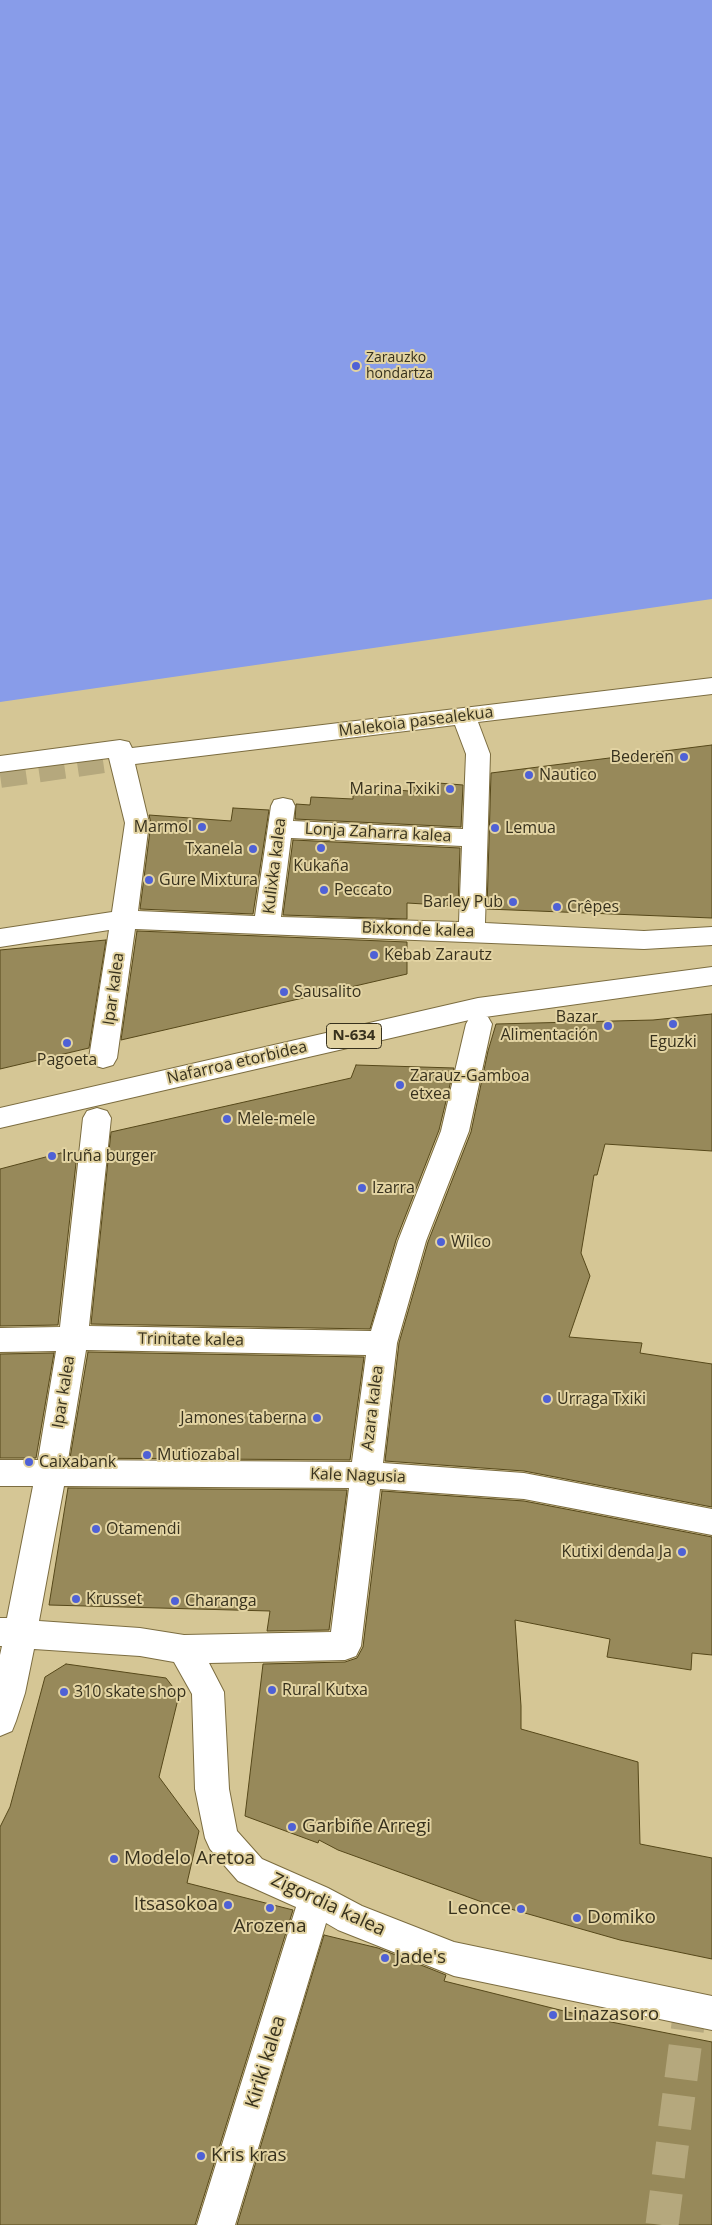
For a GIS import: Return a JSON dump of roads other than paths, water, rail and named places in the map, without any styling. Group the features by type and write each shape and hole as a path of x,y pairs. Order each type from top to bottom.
{"main road":[{"name":"Malekoia pasealekua","path":"121,758 712,686"},
{"path":"464,716 478,754 472,932"},
{"path":"0,764 120,748 121,758"},
{"name":"Ipar kalea","path":"103,1058 137,823 121,758"},
{"name":"Lonja Zaharra kalea","path":"281,817 476,838"},
{"name":"Kulixka kalea","path":"267,926 281,817"},
{"name":"Bixkonde kalea","path":"0,938 124,919 644,940 712,936"},
{"name":"Nafarroa etorbidea","path":"0,1118 478,1008 712,976"},
{"name":"Azara kalea","path":"184,1649 345,1646 382,1343 412,1241 455,1131 480,1024"},
{"name":"Ipar kalea","path":"0,1721 9,1693 10,1632 51,1472 73,1338 97,1118"},
{"name":"Trinitate kalea","path":"0,1340 73,1338 382,1343"},
{"name":"Kale Nagusia","path":"0,1473 365,1475 524,1486 712,1522"},
{"path":"10,1632 140,1642 184,1649"},
{"name":"Zigordia kalea","path":"184,1649 208,1692 212,1789 222,1838 250,1870 316,1899 350,1918 454,1959 712,2013"},
{"name":"Kiriki kalea","path":"216,2225 316,1899"}],"water":[{"name":"Zarauzko hondartza","path":"0,0 712,0 712,599 0,702"}],"tunnel":[{"path":"0,775 111,759"},
{"path":"662,2225 690,2009"}],"place":[{"name":"Zarauzko hondartza","path":"356,366"},
{"name":"Bederen","path":"684,757"},
{"name":"Nautico","path":"529,775"},
{"name":"Marina Txiki","path":"450,789"},
{"name":"Marmol","path":"202,827"},
{"name":"Lemua","path":"495,828"},
{"name":"Kukaña","path":"321,848"},
{"name":"Txanela","path":"253,849"},
{"name":"Gure Mixtura","path":"149,880"},
{"name":"Peccato","path":"324,890"},
{"name":"Barley Pub","path":"513,902"},
{"name":"Crêpes","path":"557,907"},
{"name":"Kebab Zarautz","path":"374,955"},
{"name":"Sausalito","path":"284,992"},
{"name":"Eguzki","path":"673,1024"},
{"name":"Bazar Alimentación","path":"608,1026"},
{"name":"Pagoeta","path":"67,1043"},
{"name":"Zarauz-Gamboa etxea","path":"400,1085"},
{"name":"Mele-mele","path":"227,1119"},
{"name":"Iruña burger","path":"52,1156"},
{"name":"Izarra","path":"362,1188"},
{"name":"Wilco","path":"441,1242"},
{"name":"Urraga Txiki","path":"547,1399"},
{"name":"Jamones taberna","path":"317,1418"},
{"name":"Mutiozabal","path":"147,1455"},
{"name":"Caixabank","path":"29,1462"},
{"name":"Otamendi","path":"96,1529"},
{"name":"Kutixi denda Ja","path":"682,1552"},
{"name":"Krusset","path":"76,1599"},
{"name":"Charanga","path":"175,1601"},
{"name":"Rural Kutxa","path":"272,1690"},
{"name":"310 skate shop","path":"64,1692"},
{"name":"Garbiñe Arregi","path":"292,1827"},
{"name":"Modelo Aretoa","path":"114,1859"},
{"name":"Itsasokoa","path":"228,1905"},
{"name":"Arozena","path":"270,1908"},
{"name":"Leonce","path":"521,1909"},
{"name":"Domiko","path":"577,1918"},
{"name":"Jade's","path":"385,1958"},
{"name":"Linazasoro","path":"553,2015"},
{"name":"Kris kras","path":"201,2156"}]}
